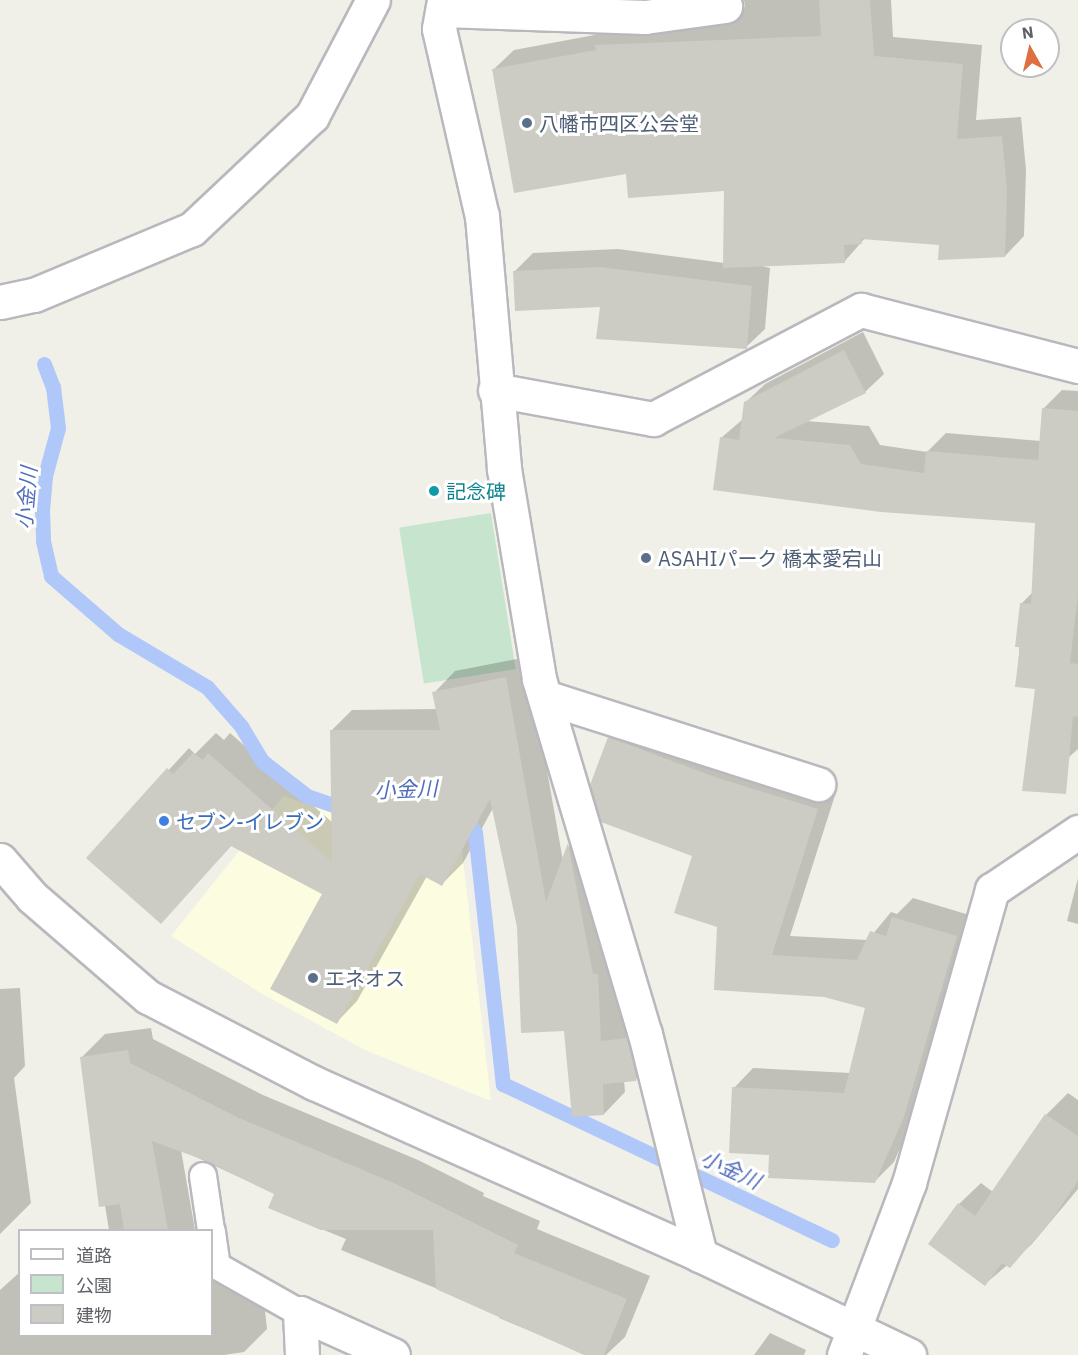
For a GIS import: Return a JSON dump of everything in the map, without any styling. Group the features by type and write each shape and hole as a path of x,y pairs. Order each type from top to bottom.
{"street":[{"path":"0,302 34,295 192,229 312,116 373,0"},
{"path":"700,1255 645,1034 544,697 504,469 495,390 482,216 439,29 443,5 645,17 725,6"},
{"path":"495,390 653,419 861,310 1078,366"},
{"path":"544,697 818,784"},
{"path":"849,1342 909,1183 992,890 1078,832"},
{"path":"0,860 32,897 148,997 314,1083 700,1255 849,1342 909,1355"},
{"path":"302,1355 300,1313 393,1355"}],"lane":[{"path":"203,1176 211,1229"},
{"path":"213,1243 217,1266 300,1313"}],"shaded area":[{"path":"283,796 352,819 461,842 491,1101 365,1050 264,995 171,936"}],"green space":[{"path":"491,513 516,669 424,684 399,528"}],"building":[{"path":"819,0 870,0 874,56 963,64 957,139 1002,136 1007,190 1005,257 938,260 939,245 861,239 862,244 844,245 845,263 723,268 724,191 628,198 626,174 514,193 492,69 596,50 595,45 821,36"},
{"path":"599,267 752,286 747,349 596,339 600,307 515,311 513,271"},
{"path":"844,350 866,393 774,438 850,445 861,464 924,473 926,451 1038,460 1042,408 1078,411 1078,594 1070,663 1078,664 1078,717 1073,716 1066,794 1022,791 1035,689 1015,687 1020,647 1015,647 1020,603 1031,604 1035,523 881,512 713,490 720,437 739,440 744,402"},
{"path":"506,677 546,902 568,843 593,974 598,974 601,1041 627,1038 636,1075 636,1081 603,1084 604,1115 572,1117 564,1031 521,1033 517,927 490,799 442,886 420,874 337,1024 270,989 322,894 231,846 161,924 86,858 167,768 173,774 193,753 203,760 208,753 332,862 330,730 440,730 432,692"},
{"path":"608,737 715,777 818,809 772,955 857,960 870,931 886,936 892,917 957,936 904,1117 875,1183 768,1178 769,1155 729,1153 732,1087 844,1093 865,1008 824,997 714,990 717,927 674,913 692,856 601,822 590,785"},
{"path":"128,1050 130,1063 239,1118 394,1183 518,1245 514,1253 627,1299 604,1355 584,1355 436,1289 433,1230 321,1230 268,1208 274,1194 209,1162 152,1141 168,1229 124,1229 120,1204 99,1207 80,1057"},
{"path":"1045,1114 1078,1136 1078,1181 1051,1221 1010,1268 1002,1263 985,1286 928,1244 958,1203 975,1216"}],"waterway":[{"name":"小金川","path":"44,364 53,387 58,428 45,476 42,509 43,541 51,576 118,634 207,687 241,726 262,761 307,796 351,811"},
{"name":"小金川","path":"461,815 475,832 503,1084 832,1240"}],"place":[{"name":"八幡市四区公会堂","path":"527,123"},
{"name":"記念碑","path":"434,491"},
{"name":"ASAHIパーク 橋本愛宕山","path":"646,558"},
{"name":"セブン-イレブン","path":"164,821"},
{"name":"エネオス","path":"313,978"}]}
